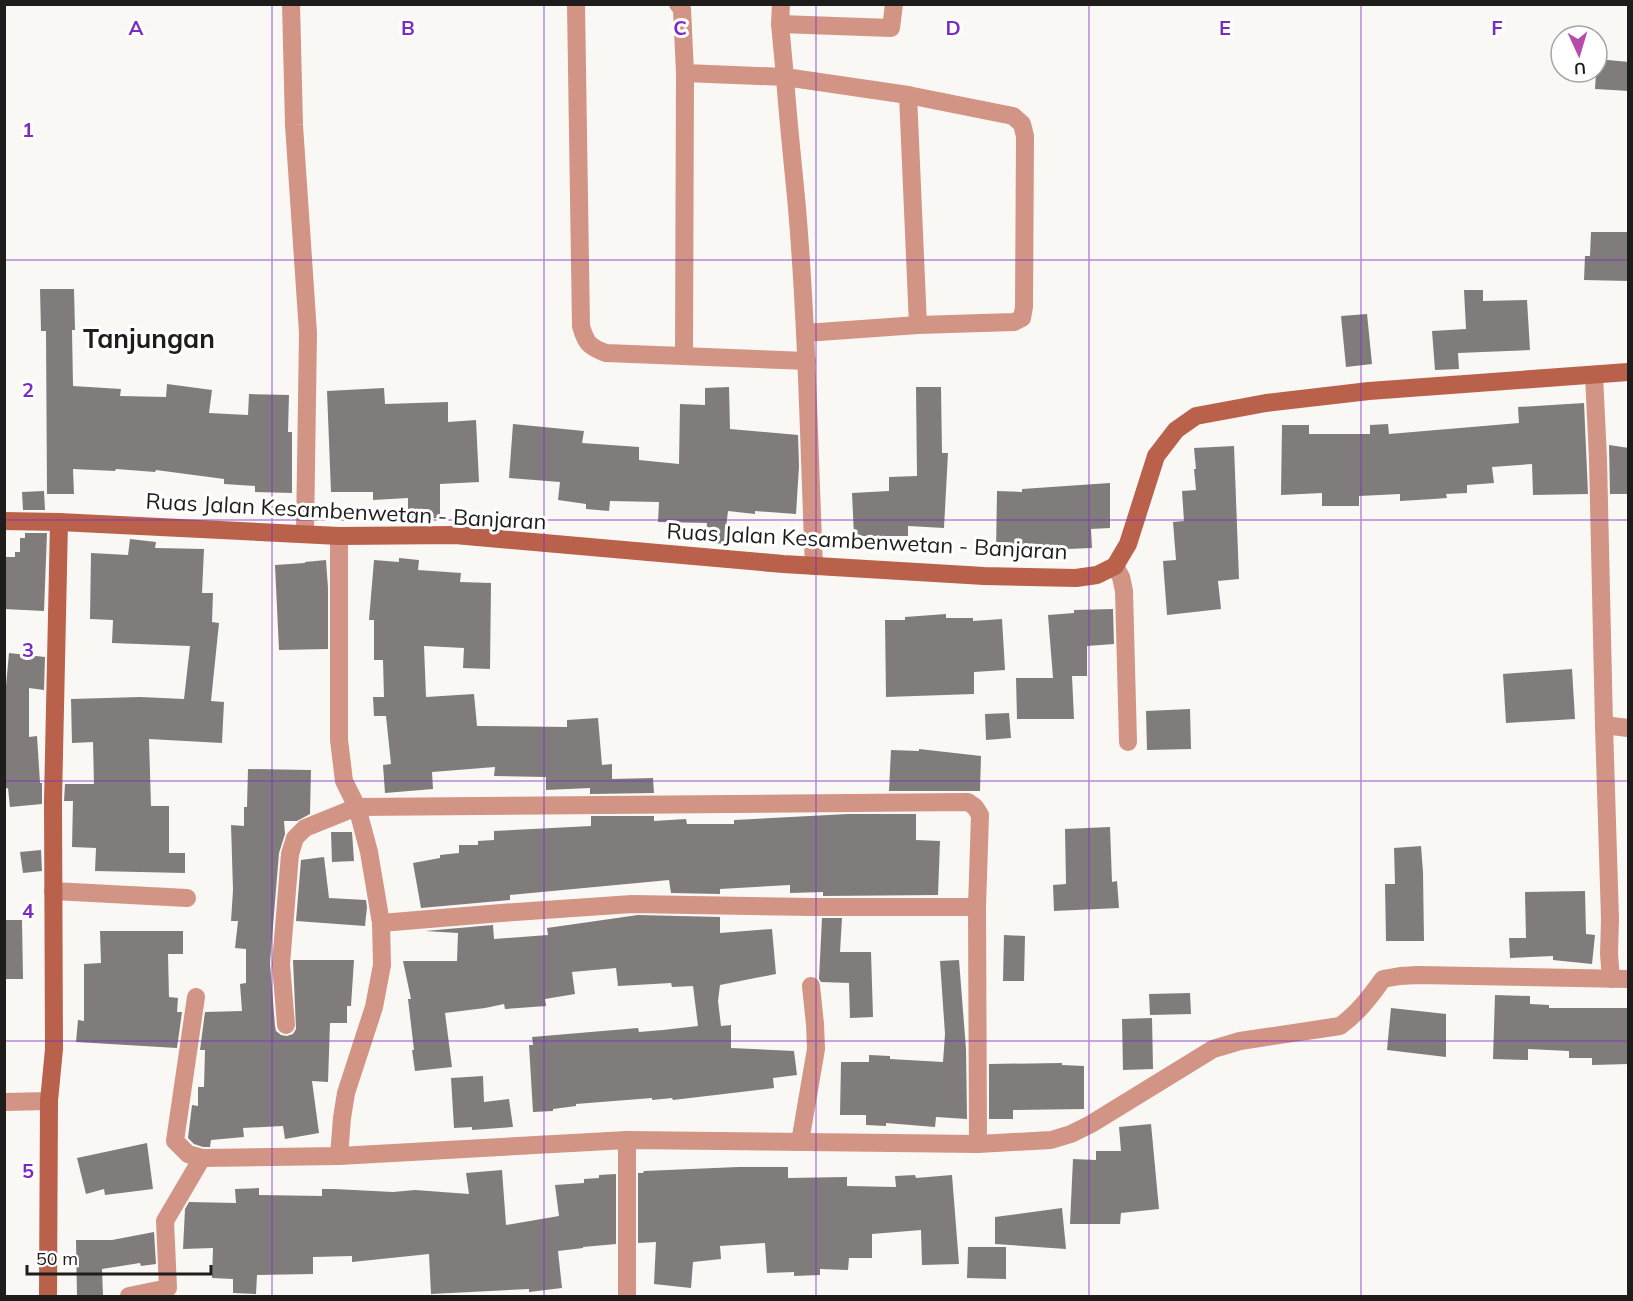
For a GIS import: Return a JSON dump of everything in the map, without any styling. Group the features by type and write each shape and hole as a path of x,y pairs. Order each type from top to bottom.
{"main road":[{"path":"1115,566 1128,544 1156,456 1176,430 1196,416 1266,403 1369,391 1629,372"},
{"name":"Ruas Jalan Kesambenwetan - Banjaran","path":"4,520 339,536 455,535 813,566 984,576 1076,578 1097,575 1115,566"},
{"path":"48,1296 49,1101 54,1049 53,790 59,522"}],"street":[{"path":"291,4 294,125 308,333 305,534"},
{"path":"576,4 581,327 584,338 592,347 606,353 807,361"},
{"path":"678,4 682,9 685,73 684,356"},
{"path":"781,4 780,24 797,208 807,361 813,566"},
{"path":"780,24 891,28 894,4"},
{"path":"685,73 785,77 908,94 1013,116 1022,124 1025,136 1024,307 1022,318 1014,322 918,325 805,333"},
{"path":"908,94 918,325"},
{"path":"196,997 175,1141 188,1154 202,1158 339,1156 627,1140 978,1144 1051,1140 1071,1134 1091,1124 1213,1049 1240,1041 1340,1026 1364,1005 1383,979 1418,975 1620,979 1604,725 1594,375"},
{"path":"339,536 339,740 344,781 357,807 369,852 381,923 382,964 374,1007 346,1093 339,1156"},
{"path":"1115,566 1121,577 1124,591 1128,742"},
{"path":"1604,725 1629,728"},
{"path":"286,1025 281,964 289,864 295,838 305,828 357,807 968,802 980,815 977,907 978,1144"},
{"path":"53,891 187,898"},
{"path":"381,923 632,904 977,907"},
{"path":"800,1142 816,1049 811,986"},
{"path":"4,1102 49,1101"},
{"path":"627,1140 627,1295"},
{"path":"129,1296 168,1288 165,1221 202,1158"}],"building":[{"path":"1609,60 1629,62 1629,91 1595,89 1595,84 1609,84"},
{"path":"1591,232 1629,232 1629,281 1584,280 1585,256 1590,256"},
{"path":"40,289 74,289 73,386 121,389 120,396 166,397 167,384 212,390 209,413 248,415 249,394 289,395 288,432 292,432 292,493 255,492 255,486 224,484 224,479 156,470 155,472 73,469 74,494 47,494 46,331 41,331"},
{"path":"1464,290 1483,290 1483,301 1527,300 1530,350 1458,353 1459,369 1435,370 1432,331 1466,329"},
{"path":"1367,314 1372,364 1346,367 1341,316"},
{"path":"729,387 730,429 798,435 796,514 755,511 755,514 728,511 724,544 705,542 707,523 658,522 659,502 610,501 609,511 586,509 586,504 558,500 560,482 509,478 513,424 584,431 582,443 639,447 639,460 679,464 680,404 705,405 705,388"},
{"path":"916,387 941,387 942,453 948,453 944,528 908,526 908,536 854,536 852,493 889,491 889,477 917,476"},
{"path":"384,388 385,404 448,402 448,422 476,420 479,482 440,484 440,518 408,519 408,498 373,500 373,492 331,492 327,391"},
{"path":"1584,403 1588,494 1533,495 1532,464 1492,467 1494,483 1467,485 1467,493 1446,494 1447,498 1400,501 1400,494 1359,496 1359,506 1322,506 1322,493 1281,495 1282,425 1309,425 1309,434 1370,434 1370,425 1388,424 1389,434 1519,423 1518,407"},
{"path":"1609,445 1629,448 1629,494 1610,494"},
{"path":"1234,446 1239,579 1218,581 1221,609 1167,615 1163,561 1176,560 1173,522 1184,521 1182,491 1196,490 1194,448"},
{"path":"1110,483 1110,528 1091,529 1092,548 996,553 997,491 1022,492 1022,489"},
{"path":"44,491 45,510 23,510 22,492"},
{"path":"25,533 47,533 44,611 4,609 4,557 15,557 15,552 20,552 20,538 25,538"},
{"path":"130,539 156,542 155,548 204,549 202,593 213,593 212,622 219,623 211,701 224,702 222,743 149,739 151,806 169,806 169,853 185,853 185,873 95,871 96,848 72,847 73,801 64,801 65,784 94,784 93,742 72,743 71,699 140,697 184,699 190,646 112,643 113,620 90,619 91,553 128,555"},
{"path":"399,558 419,560 418,570 461,573 460,582 491,583 490,669 463,668 464,648 424,646 426,697 474,694 477,726 567,727 567,720 598,718 602,765 612,764 612,779 653,778 654,793 590,794 590,788 546,790 546,777 494,776 495,767 432,772 433,789 385,793 383,765 391,764 386,716 374,716 373,697 384,697 383,660 374,660 374,620 369,620 374,560 399,562"},
{"path":"326,560 328,649 279,650 275,565"},
{"path":"1113,609 1114,644 1087,646 1087,676 1072,676 1074,719 1017,719 1016,678 1053,678 1048,615 1074,613 1074,610"},
{"path":"946,614 946,618 973,618 973,621 1002,619 1005,670 974,672 974,694 886,697 885,620 905,620 905,617"},
{"path":"9,653 45,657 44,690 29,688 29,737 37,736 42,804 10,807 8,788 4,789 4,707"},
{"path":"1572,669 1575,719 1506,723 1503,674"},
{"path":"1190,709 1191,749 1147,750 1146,711"},
{"path":"1009,713 1011,738 986,740 985,714"},
{"path":"919,749 981,756 980,791 889,791 891,750 919,751"},
{"path":"248,769 311,770 310,814 297,821 284,821 285,834 279,853 270,963 276,1031 287,1036 293,1034 296,1029 293,960 354,960 351,1006 347,1006 347,1023 330,1023 328,1082 312,1081 319,1133 285,1139 283,1126 243,1128 244,1137 211,1140 210,1147 203,1147 194,1144 188,1138 192,1105 198,1106 198,1087 204,1087 205,1050 200,1050 205,1012 242,1011 240,984 246,983 246,949 235,948 238,921 231,921 233,890 231,825 244,826"},
{"path":"848,814 916,814 916,840 940,841 938,895 823,896 823,892 790,893 790,885 720,889 720,894 671,893 669,880 510,895 510,900 421,908 413,863 440,858 440,855 459,853 459,845 478,845 478,841 494,840 494,831 591,826 591,816 654,816 654,821 686,819 687,824 734,824 734,820"},
{"path":"1110,827 1112,882 1117,881 1119,908 1054,911 1053,885 1066,884 1065,829"},
{"path":"331,832 352,832 354,861 332,862"},
{"path":"1421,846 1424,941 1386,941 1385,884 1395,884 1394,848"},
{"path":"41,850 42,871 23,873 20,852"},
{"path":"324,857 329,898 366,900 365,926 296,921 301,860"},
{"path":"1585,891 1586,934 1595,935 1592,964 1553,960 1553,956 1510,958 1509,938 1526,938 1525,892"},
{"path":"638,915 720,917 720,933 772,929 776,974 720,985 718,1001 721,1026 731,1025 731,1048 794,1051 797,1075 773,1078 774,1088 673,1100 672,1098 652,1100 652,1098 576,1104 576,1106 553,1109 553,1111 533,1112 529,1045 533,1045 532,1037 638,1028 639,1032 698,1026 693,986 672,987 671,983 618,986 616,968 572,972 575,994 545,999 546,1006 505,1009 504,1004 445,1013 452,1067 415,1071 408,999 411,999 403,961 457,961 458,933 425,931 493,925 494,939 548,935 547,928"},
{"path":"822,918 842,918 840,952 871,952 873,1017 850,1018 849,983 821,982 819,979"},
{"path":"4,920 22,920 23,979 4,979"},
{"path":"100,931 183,931 183,954 168,954 169,997 178,998 177,1012 182,1012 177,1048 76,1042 78,1020 84,1021 84,964 101,963"},
{"path":"1004,935 1025,936 1024,981 1003,981"},
{"path":"959,960 966,1049 967,1119 936,1117 935,1127 886,1123 886,1126 866,1125 866,1115 840,1115 841,1062 869,1062 869,1055 890,1056 890,1059 943,1062 945,1034 940,961"},
{"path":"1190,993 1191,1014 1150,1015 1149,994"},
{"path":"1495,995 1530,996 1530,1004 1549,1005 1549,1008 1629,1008 1629,1064 1592,1065 1592,1058 1569,1058 1569,1051 1528,1049 1528,1060 1493,1059"},
{"path":"1391,1008 1446,1014 1446,1057 1387,1050"},
{"path":"1152,1018 1153,1069 1123,1070 1122,1019"},
{"path":"1062,1063 1062,1065 1084,1066 1084,1109 1013,1110 1013,1119 989,1119 989,1064"},
{"path":"483,1076 484,1102 509,1099 513,1127 472,1130 472,1127 454,1128 451,1078"},
{"path":"1151,1124 1159,1209 1121,1213 1120,1224 1070,1224 1073,1159 1096,1160 1096,1151 1121,1151 1119,1127"},
{"path":"147,1143 153,1189 105,1195 104,1189 86,1194 77,1158"},
{"path":"738,1167 788,1167 788,1178 847,1177 847,1186 896,1187 895,1176 915,1175 916,1178 952,1175 959,1264 922,1265 921,1230 872,1234 872,1258 849,1258 848,1270 820,1269 820,1275 794,1276 794,1272 767,1273 765,1243 720,1246 721,1259 693,1262 691,1288 654,1284 656,1242 638,1243 638,1173"},
{"path":"502,1170 506,1225 559,1216 555,1185 584,1183 584,1179 616,1174 616,1244 558,1251 562,1288 529,1292 529,1289 431,1294 429,1254 352,1262 352,1256 313,1257 313,1274 257,1275 256,1294 233,1293 233,1279 212,1278 213,1248 183,1249 185,1209 189,1202 236,1203 235,1189 259,1188 259,1195 322,1196 322,1189 393,1192 415,1190 469,1194 466,1173"},
{"path":"1062,1208 1066,1249 995,1244 995,1217"},
{"path":"154,1232 156,1264 141,1266 140,1263 102,1269 103,1296 77,1296 76,1240 112,1240"},
{"path":"968,1247 1006,1247 1006,1279 967,1278"}],"district":[{"name":"Tanjungan","path":"149,339"}]}
